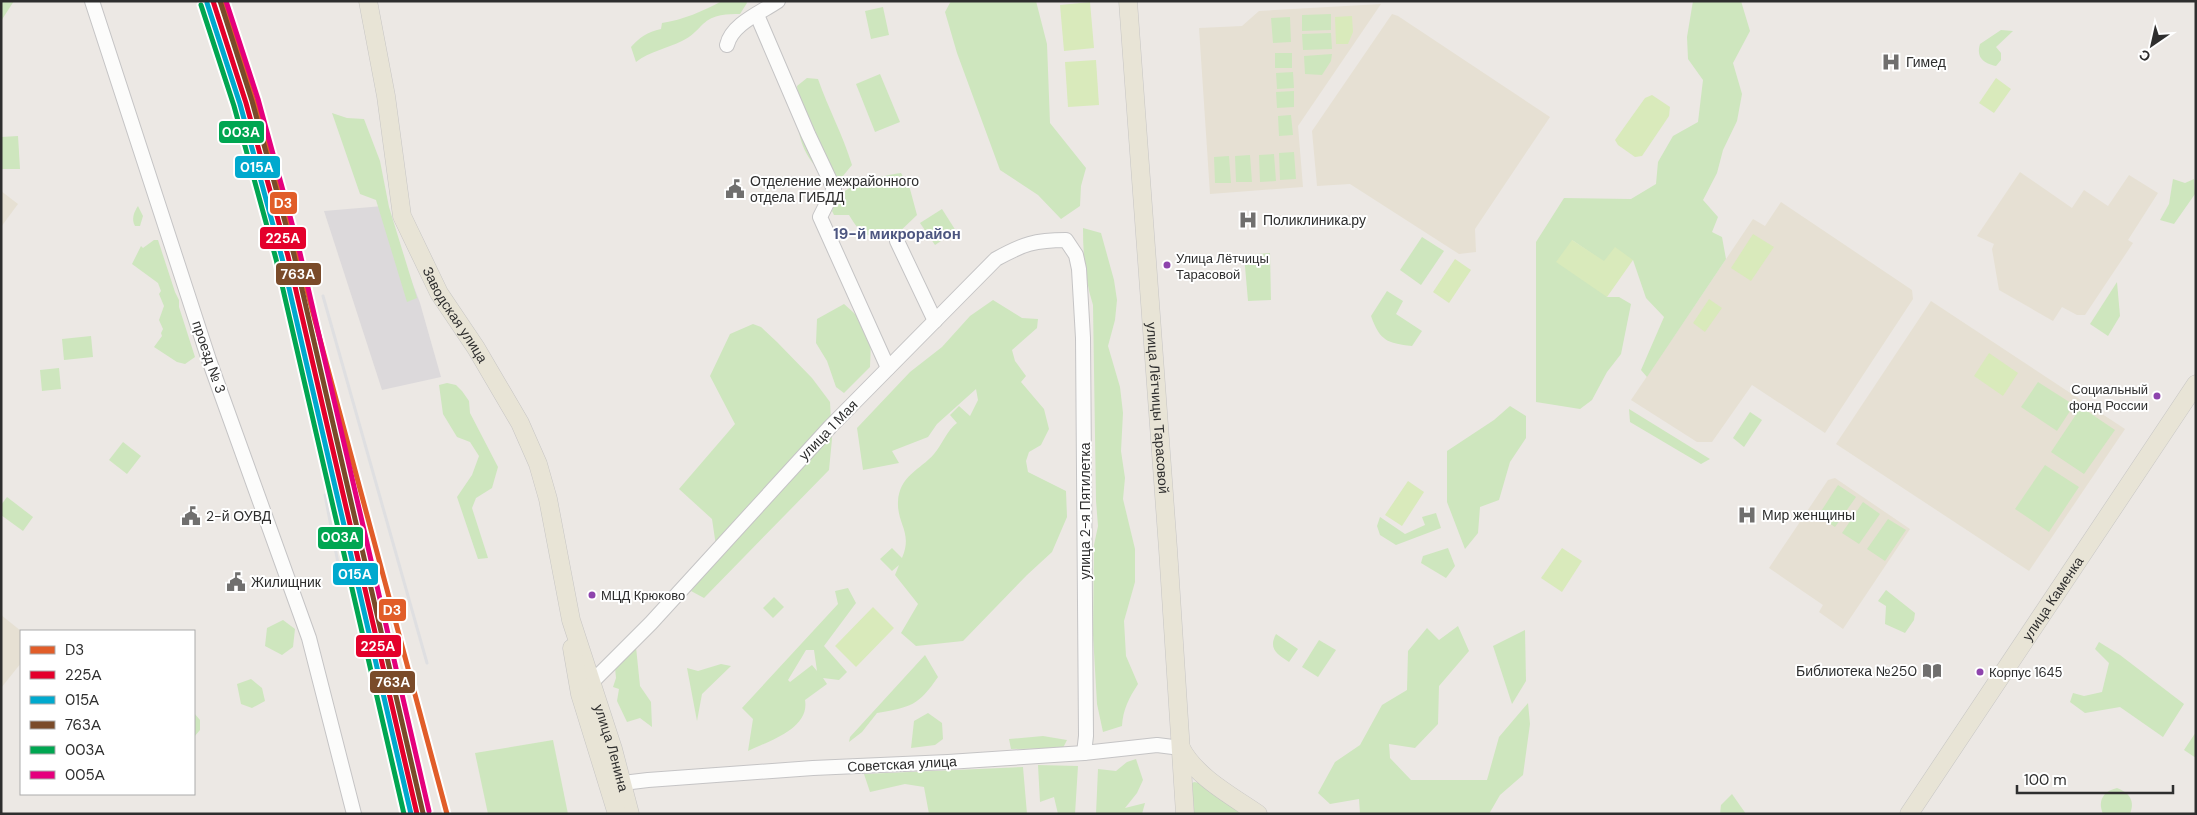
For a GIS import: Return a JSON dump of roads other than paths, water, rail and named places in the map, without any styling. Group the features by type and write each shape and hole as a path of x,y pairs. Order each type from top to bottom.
{"main road":[{"name":"Заводская улица","path":"368,1 386,96 402,216 439,293 476,348 520,422 536,459 548,499 571,620 575,671 586,688"},
{"name":"улица Лётчицы Тарасовой","path":"1128,1 1185,814"},
{"name":"улица Каменка","path":"1909,814 2196,384"},
{"name":"улица Ленина","path":"586,688 618,790 630,814"},
{"path":"1181,748 1186,757 1198,770 1258,814"},
{"name":"улица Ленина","path":"617,814 618,790"}],"street":[{"name":"проезд № 3","path":"92,1 209,360 309,638 354,814"},
{"path":"727,44 729,35 737,27 778,1"},
{"path":"757,15 808,134 834,189 820,216 888,368"},
{"name":"улица 1 Мая","path":"586,688 651,623 830,427 996,259 1016,248 1041,240 1066,240 1076,255 1080,269"},
{"path":"897,242 935,321"},
{"name":"улица 2-я Пятилетка","path":"1080,269 1085,426 1086,736 1084,753"},
{"name":"Советская улица","path":"618,790 813,768 1084,753 1157,745 1181,748"}],"railway":[{"path":"323,296 427,663"},
{"path":"325,495 342,584"}],"place":[{"name":"Гимед","path":"1891,62"},
{"name":"Отделение межрайонного отдела ГИБДД","path":"735,189"},
{"name":"Поликлиника.ру","path":"1248,220"},
{"name":"Улица Лётчицы Тарасовой","path":"1167,265"},
{"name":"Социальный фонд России","path":"2157,396"},
{"name":"Мир женщины","path":"1747,515"},
{"name":"2-й ОУВД","path":"191,516"},
{"name":"Жилищник","path":"236,582"},
{"name":"МЦД Крюково","path":"592,595"},
{"name":"Библиотека №250","path":"1932,671"},
{"name":"Корпус 1645","path":"1980,672"}],"district":[{"name":"19-й микрорайон","path":"897,234"}]}
